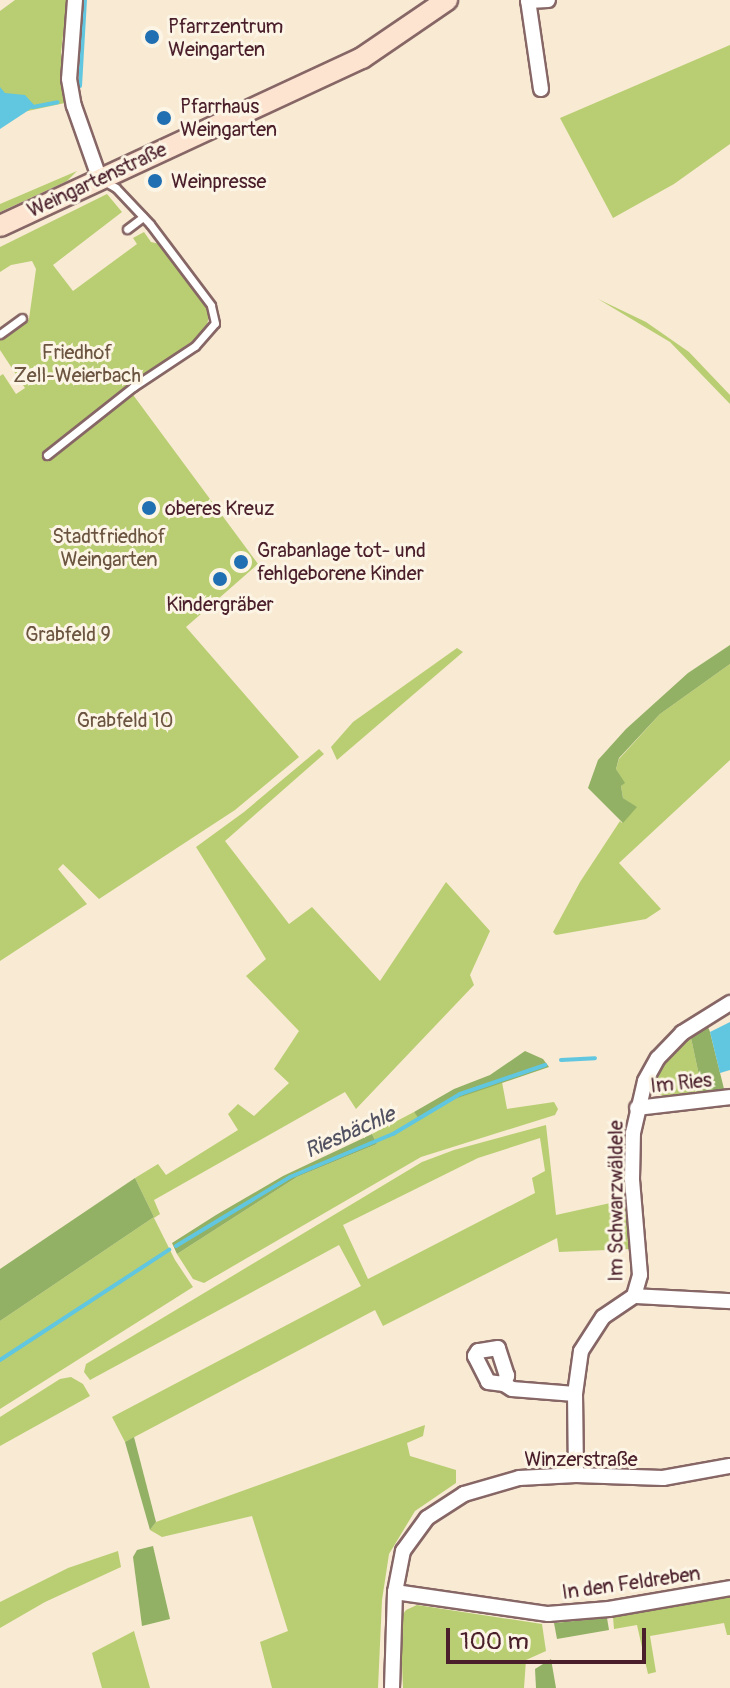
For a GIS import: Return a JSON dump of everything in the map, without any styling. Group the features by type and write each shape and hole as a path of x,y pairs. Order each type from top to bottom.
{"street":[{"path":"75,0 69,79 74,106 99,177"},
{"name":"Weingartenstraße","path":"0,226 99,177 362,58 447,0"},
{"path":"541,89 528,0 548,0"},
{"name":"Im Schwarzwäldele","path":"634,1296 640,1275 632,1179 637,1108 658,1058 682,1033 730,1003"},
{"name":"Im Ries","path":"637,1108 730,1097"},
{"path":"576,1475 575,1394 581,1351 603,1317 634,1296 730,1301"},
{"path":"504,1384 512,1389 575,1394"},
{"name":"Winzerstraße","path":"392,1688 395,1592 403,1551 427,1518 464,1494 519,1478 576,1475 663,1478 730,1466"},
{"name":"In den Feldreben","path":"395,1592 548,1614 609,1609 730,1588"}],"lane":[{"path":"47,455 133,387 195,346 215,323 211,305 143,217 116,188 99,177"},
{"path":"127,229 143,217"},
{"path":"0,334 22,318"}],"green space":[{"path":"15,0 67,0 61,53 65,103 0,117 0,11"},
{"path":"730,45 730,144 674,184 613,218 560,118"},
{"path":"77,171 67,181 0,212 0,204"},
{"name":"Stadtfriedhof Weingarten","path":"107,194 122,212 53,265 73,291 137,244 133,238 144,232 151,242 160,244 203,300 209,315 206,331 128,388 258,564 186,627 299,757 235,810 99,899 63,864 58,869 87,904 0,961 0,376 3,374 16,394 25,388 0,350 0,339 29,319 36,269 32,261 11,265 0,272 0,247"},
{"path":"598,299 646,322 689,352 730,395 730,404 670,342"},
{"path":"730,645 730,664 660,714 619,758 616,769 625,783 621,786 623,798 637,807 623,823 588,788 598,760 626,729 688,673"},
{"path":"457,648 463,652 337,760 331,747 353,722"},
{"path":"730,664 730,760 619,863 661,909 646,919 556,935 553,932 580,882 620,821 622,823 636,807 623,798 621,786 624,783 616,769 619,759 660,714"},
{"path":"319,749 324,754 225,841 289,924 312,907 380,981 446,882 490,931 470,975 474,985 356,1109 345,1092 154,1200 160,1214 154,1218 193,1287 0,1409 0,1321 154,1217 135,1178 158,1164 166,1175 238,1130 228,1114 238,1104 254,1116 289,1083 274,1069 299,1031 246,976 266,959 196,847 244,812"},
{"path":"708,1027 725,1093 703,1094 691,1038"},
{"path":"691,1038 703,1094 667,1097 654,1093 659,1073 677,1047"},
{"path":"525,1051 543,1059 549,1067 446,1102 419,1119 414,1112 454,1089 490,1075"},
{"path":"502,1082 507,1109 554,1102 558,1109 555,1115 421,1157 204,1283 193,1279 177,1254 297,1177 377,1144 372,1134 414,1112 420,1119 446,1102"},
{"path":"546,1125 556,1215 624,1200 631,1249 559,1252 557,1238 383,1326 375,1310 125,1442 112,1417 361,1286 339,1245 90,1380 84,1372 86,1364 422,1162","holes":["540,1138 545,1171 532,1178 535,1193 368,1279 343,1225 478,1158"]},
{"path":"372,1134 377,1144 297,1177 177,1254 172,1243 216,1215 283,1176"},
{"path":"135,1178 154,1217 0,1321 0,1269"},
{"path":"71,1377 83,1384 90,1396 0,1446 0,1417 60,1379"},
{"path":"425,1425 423,1436 407,1443 410,1456 456,1470 456,1483 415,1511 389,1554 382,1600 378,1688 272,1688 260,1642 288,1631 252,1516 162,1537 150,1530 156,1522"},
{"path":"134,1437 156,1522 150,1530 125,1442"},
{"path":"153,1546 170,1619 142,1626 133,1557 137,1550"},
{"path":"118,1551 121,1567 45,1602 0,1628 0,1602 68,1568"},
{"path":"730,1597 730,1635 727,1635 724,1623 650,1636 656,1672 648,1674 637,1625 614,1629 613,1617"},
{"path":"417,1605 542,1624 546,1651 526,1660 524,1688 403,1688 400,1618 406,1610"},
{"path":"607,1618 609,1630 557,1639 554,1623"},
{"path":"134,1631 150,1688 102,1688 92,1653"},
{"path":"551,1659 556,1688 536,1688 535,1669"}],"water":[{"path":"0,87 5,93 25,95 35,106 0,129"},
{"path":"730,1022 730,1070 720,1073 710,1032"}],"waterway":[{"path":"80,86 85,0"},
{"path":"33,107 58,102"},
{"name":"Riesbächle","path":"561,1060 595,1058"},
{"name":"Riesbächle","path":"176,1246 290,1177 393,1134 460,1094 545,1065"},
{"name":"Riesbächle","path":"0,1360 169,1250"}],"place":[{"name":"Pfarrzentrum Weingarten","path":"152,37"},
{"name":"Pfarrhaus Weingarten","path":"164,118"},
{"name":"Weinpresse","path":"155,181"},
{"name":"oberes Kreuz","path":"149,508"},
{"name":"Grabanlage tot- und fehlgeborene Kinder","path":"241,562"},
{"name":"Kindergräber","path":"220,579"}],"park label":[{"name":"Friedhof Zell-Weierbach","path":"77,364"},
{"name":"Grabfeld 9","path":"68,634"},
{"name":"Grabfeld 10","path":"125,720"}]}
